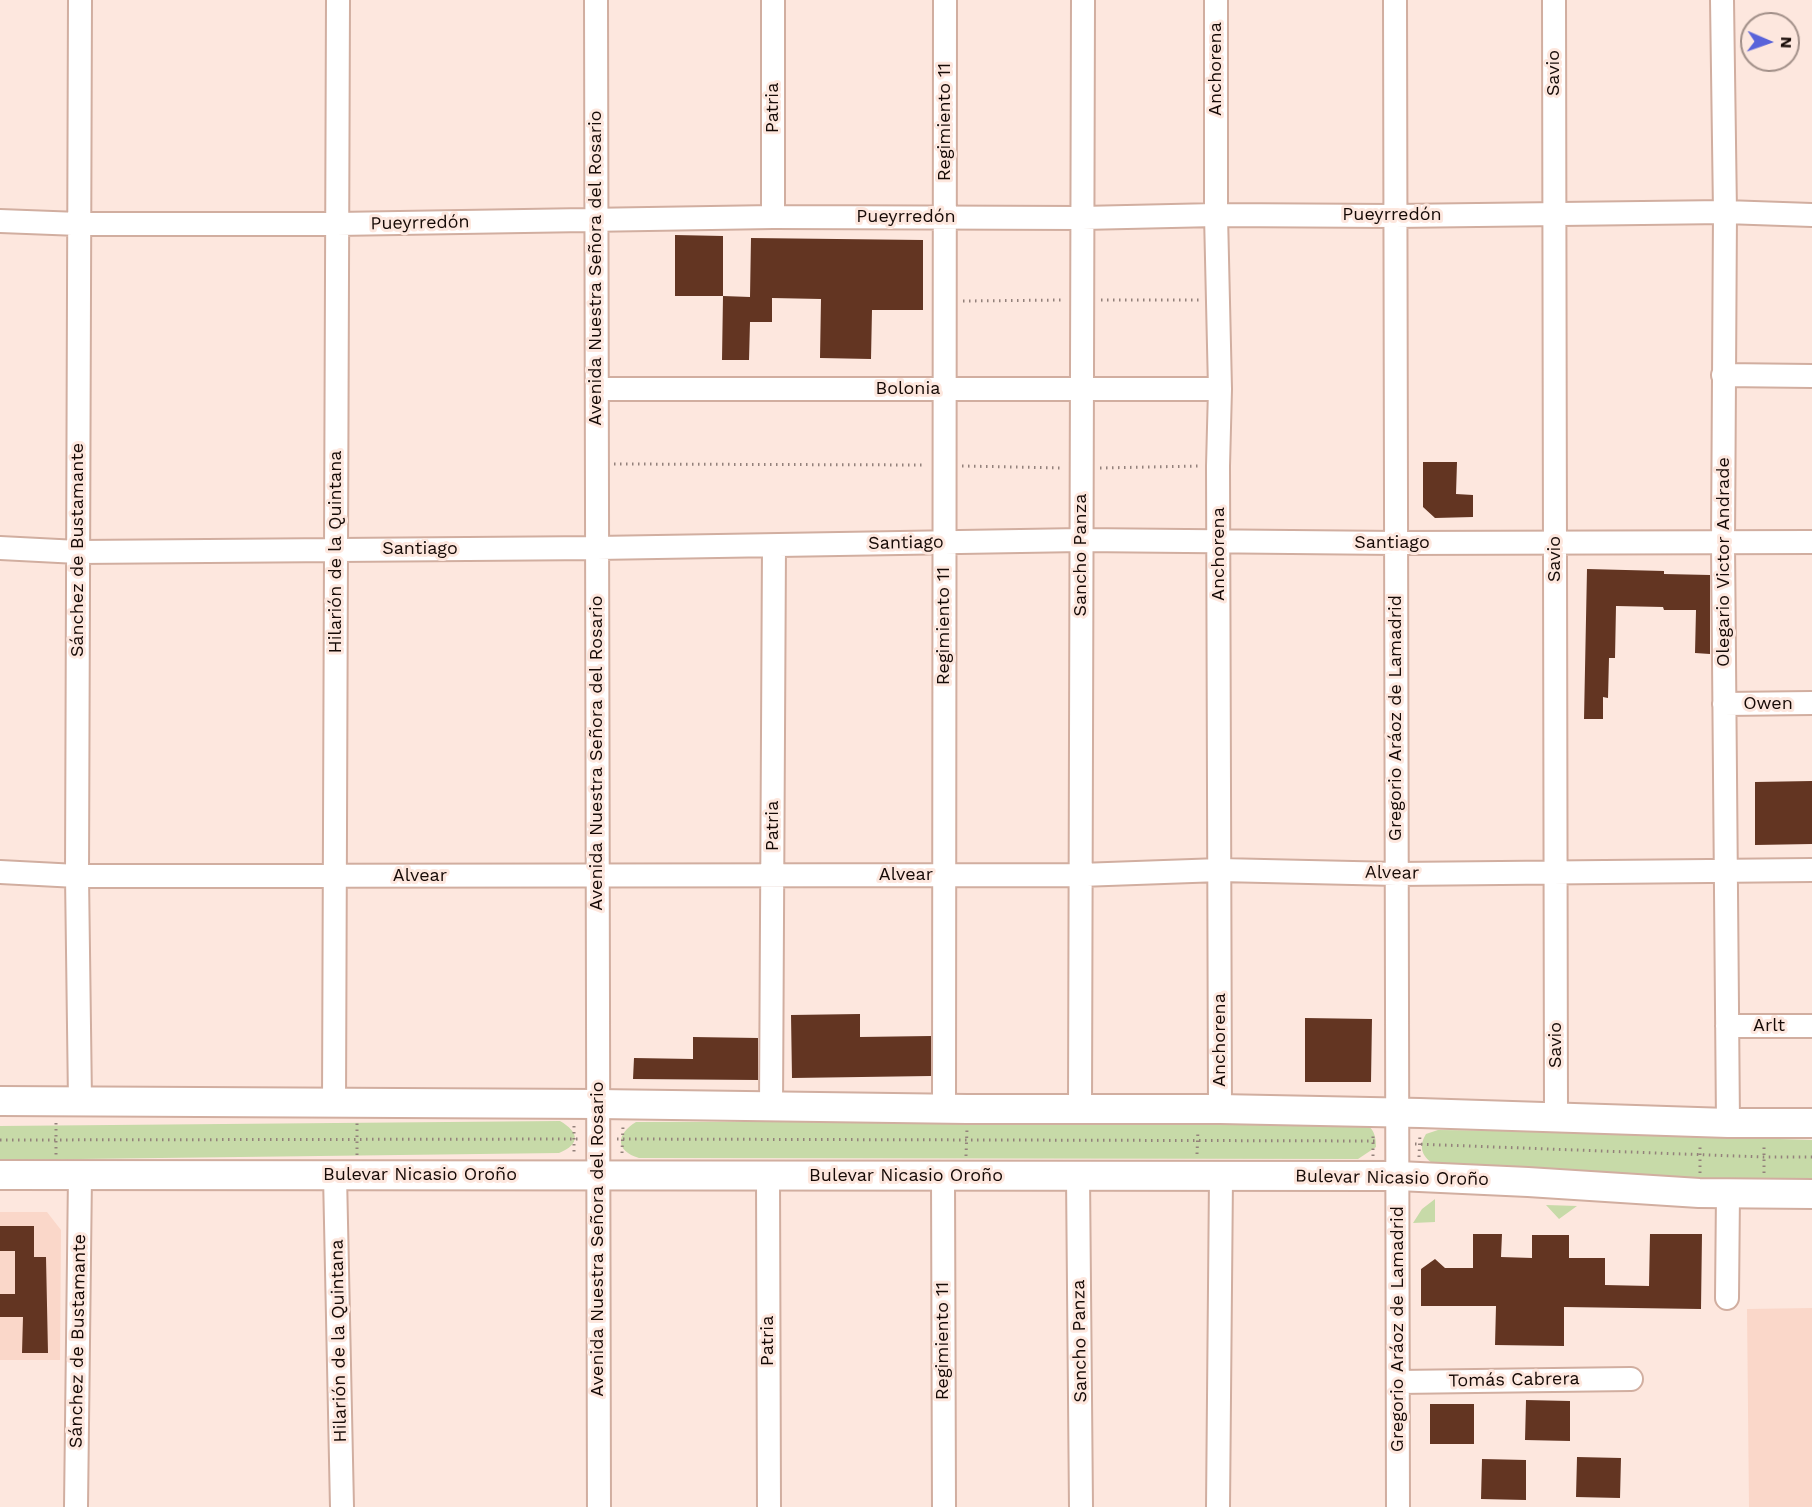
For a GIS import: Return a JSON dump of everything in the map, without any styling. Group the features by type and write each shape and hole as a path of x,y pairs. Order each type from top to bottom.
{"main road":[{"path":"0,1101 1080,1110 1209,1109 1397,1112 1714,1123 1812,1123"},
{"name":"Bulevar Nicasio Oroño","path":"0,1175 1396,1176 1699,1193 1812,1194"}],"street":[{"name":"Sánchez de Bustamante","path":"68,1101 77,876 80,0"},
{"name":"Hilarión de la Quintana","path":"338,0 335,876 346,1103"},
{"name":"Avenida Nuestra Señora del Rosario","path":"596,0 599,1507"},
{"name":"Patria","path":"773,0 773,217"},
{"name":"Regimiento 11","path":"945,0 944,875 956,1109"},
{"name":"Sancho Panza","path":"1080,1110 1083,0"},
{"name":"Anchorena","path":"1209,1109 1220,870 1218,466 1220,389 1216,214 1216,0"},
{"name":"Gregorio Aráoz de Lamadrid","path":"1395,0 1398,1507"},
{"name":"Savio","path":"1554,0 1556,1118"},
{"name":"Olegario Victor Andrade","path":"1714,1123 1727,1026 1723,543 1725,212 1722,0"},
{"name":"Pueyrredón","path":"0,221 80,224 337,224 773,217 1082,218 1216,214 1395,216 1725,212 1812,215"},
{"path":"1724,375 1812,376"},
{"name":"Bolonia","path":"597,389 1220,389"},
{"name":"Santiago","path":"0,548 78,552 774,546 1081,540 1396,543 1812,542"},
{"name":"Patria","path":"771,1107 774,546"},
{"name":"Owen","path":"1724,704 1812,703"},
{"name":"Alvear","path":"0,872 77,876 598,876 1080,875 1220,870 1397,874 1812,870"},
{"name":"Arlt","path":"1727,1026 1812,1026"},
{"name":"Sánchez de Bustamante","path":"68,1175 76,1507"},
{"name":"Hilarión de la Quintana","path":"342,1507 346,1175"},
{"name":"Patria","path":"768,1176 769,1507"},
{"name":"Regimiento 11","path":"944,1507 954,1176"},
{"name":"Sancho Panza","path":"1078,1176 1081,1507"},
{"path":"1209,1177 1218,1507"},
{"path":"1727,1298 1728,1193"},
{"name":"Tomás Cabrera","path":"1398,1382 1631,1379"}],"path":[{"path":"597,464 944,465 1082,468 1218,466"},
{"path":"68,1101 56,1140 68,1175"},
{"path":"346,1103 357,1139 346,1175"},
{"path":"574,1139 598,1105 622,1139"},
{"path":"954,1176 966,1140 956,1109"},
{"path":"1209,1109 1198,1140 1209,1177"},
{"path":"622,1139 1373,1140 1397,1112 1419,1144"},
{"path":"1699,1193 1700,1155 1714,1123"},
{"path":"1764,1123 1764,1193"},
{"path":"0,1140 574,1139"},
{"path":"574,1139 598,1176 622,1139"},
{"path":"1373,1140 1396,1176 1419,1144"},
{"path":"1419,1144 1812,1157"}],"shaded area":[{"path":"0,1212 47,1212 61,1230 60,1360 0,1360"},
{"path":"1812,1308 1812,1507 1749,1507 1747,1309"}],"green space":[{"path":"1360,1120 1372,1130 1376,1147 1358,1159 639,1158 626,1151 621,1142 625,1132 636,1122"},
{"path":"560,1121 571,1129 575,1138 571,1146 559,1153 0,1160 0,1126"},
{"path":"1438,1130 1812,1140 1812,1179 1699,1179 1436,1165 1425,1156 1422,1143 1426,1134"},
{"path":"1435,1199 1435,1222 1413,1223 1422,1209"},
{"path":"1546,1205 1577,1206 1559,1219"}],"building":[{"path":"675,235 723,236 723,296 675,296"},
{"path":"751,238 923,240 923,310 872,310 871,359 820,358 821,299 772,298 772,322 750,322 749,360 722,360 723,296 750,297"},
{"path":"1423,462 1457,462 1456,494 1473,495 1473,517 1435,518 1423,507"},
{"path":"1587,569 1710,575 1710,654 1695,653 1696,610 1616,606 1615,658 1609,658 1608,698 1603,697 1603,719 1584,719"},
{"path":"1812,781 1812,844 1755,845 1755,782"},
{"path":"860,1014 860,1037 931,1036 931,1076 792,1078 791,1015"},
{"path":"1305,1018 1372,1019 1371,1082 1305,1082"},
{"path":"693,1037 758,1038 758,1080 633,1079 634,1058 693,1059"},
{"path":"0,1226 34,1226 34,1257 46,1257 48,1353 22,1353 23,1317 0,1317 0,1294 15,1294 15,1251 0,1251"},
{"path":"1473,1234 1502,1234 1501,1257 1532,1258 1532,1235 1569,1235 1569,1258 1605,1258 1605,1285 1649,1286 1650,1234 1702,1234 1701,1309 1564,1307 1564,1346 1495,1345 1496,1306 1421,1306 1421,1269 1435,1259 1445,1268 1473,1268"},
{"path":"1526,1400 1570,1401 1570,1441 1525,1440"},
{"path":"1430,1404 1474,1404 1474,1444 1430,1444"},
{"path":"1577,1457 1621,1458 1620,1498 1576,1497"},
{"path":"1482,1459 1526,1460 1526,1500 1481,1499"}]}
